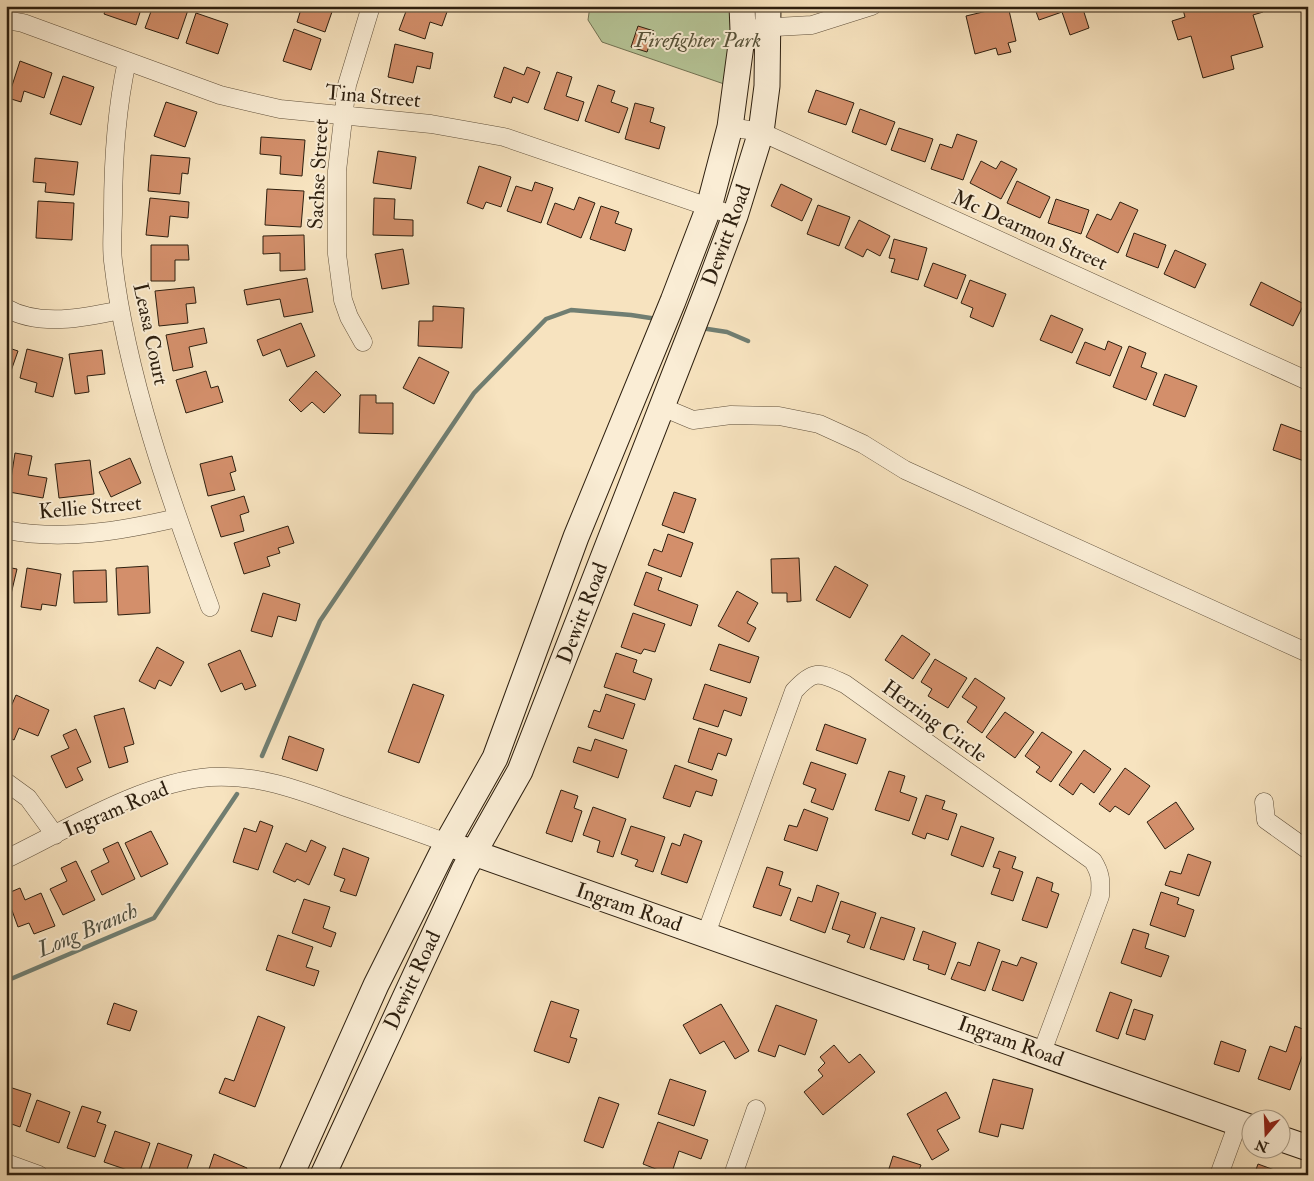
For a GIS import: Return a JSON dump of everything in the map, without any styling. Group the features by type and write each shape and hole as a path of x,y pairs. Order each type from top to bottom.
{"main road":[{"name":"Dewitt Road","path":"323,1175 464,870 520,772 662,407 735,216 762,132 767,86 769,17"},
{"name":"Dewitt Road","path":"291,1175 376,985 447,843 495,758 513,712 603,468 673,301 709,207 730,127 742,18"},
{"path":"633,395 662,407"},
{"path":"603,468 633,481"},
{"path":"482,781 508,793"},
{"name":"Ingram Road","path":"447,843 1042,1052 1242,1125"},
{"path":"1292,1142 1308,1148"}],"street":[{"name":"Sachse Street","path":"364,342 349,318 343,300 337,254 337,170 347,85 371,6"},
{"path":"742,18 769,17 812,24 872,6"},
{"name":"Tina Street","path":"6,20 23,24 220,95 280,109 431,124 504,137 735,216"},
{"name":"Leasa Court","path":"127,61 119,96 113,172 113,258 120,310 139,390 177,518 210,606"},
{"name":"Mc Dearmon Street","path":"730,127 762,132 1308,381"},
{"path":"6,308 18,315 46,318 83,318 120,310"},
{"path":"662,407 693,420 731,415 779,416 819,424 864,444 904,470 1308,653"},
{"name":"Kellie Street","path":"6,530 31,535 69,534 122,530 177,518"},
{"name":"Herring Circle","path":"706,934 794,691 807,676 820,673 845,684 1093,861 1099,870 1101,874 1100,896 1042,1052"},
{"name":"Ingram Road","path":"6,859 132,798 179,782 210,777 244,777 281,784 447,843"},
{"path":"6,782 28,798 55,835"},
{"path":"1264,802 1266,820 1308,850"},
{"path":"733,1175 756,1110"},
{"path":"1219,1175 1242,1132"},
{"path":"6,1163 39,1175"}],"green space":[{"name":"Firefighter Park","path":"590,6 733,6 727,85 602,42 588,20"}],"building":[{"path":"107,6 142,6 136,25 104,14"},
{"path":"153,6 179,6 188,10 178,39 145,28"},
{"path":"302,6 334,6 325,32 297,22"},
{"path":"408,6 439,6 448,9 442,26 430,22 425,39 399,30"},
{"path":"1008,6 1016,41 1008,43 1011,52 998,55 996,48 975,54 966,16"},
{"path":"1034,6 1082,6 1089,28 1070,35 1062,12 1039,20"},
{"path":"1182,6 1261,6 1263,12 1253,15 1263,47 1231,56 1234,69 1203,78 1191,36 1178,40 1172,21 1185,17"},
{"path":"196,13 228,24 218,54 186,43"},
{"path":"638,26 654,31 647,52 631,47"},
{"path":"294,29 321,39 311,70 283,61"},
{"path":"395,44 433,53 430,69 417,66 413,83 388,77"},
{"path":"20,61 52,73 44,98 24,91 21,102 8,98"},
{"path":"504,67 524,75 527,67 540,72 528,103 513,97 511,103 494,97"},
{"path":"557,72 572,77 566,96 584,102 578,121 544,109"},
{"path":"63,76 94,87 81,125 50,114"},
{"path":"598,85 615,91 611,102 628,108 619,133 585,121"},
{"path":"816,90 854,103 846,125 808,112"},
{"path":"166,102 197,112 185,147 154,136"},
{"path":"635,103 654,108 650,122 665,127 659,149 625,139"},
{"path":"860,109 895,122 886,145 852,132"},
{"path":"899,128 933,139 925,162 891,150"},
{"path":"957,134 977,141 963,180 931,169 940,144 952,148"},
{"path":"261,137 305,140 302,176 280,174 281,156 260,154"},
{"path":"378,151 416,157 411,189 373,183"},
{"path":"151,155 190,158 188,174 182,173 180,194 148,191"},
{"path":"35,158 78,162 74,195 45,192 46,183 33,182"},
{"path":"981,161 996,169 1001,161 1017,169 1001,199 970,183"},
{"path":"479,166 511,177 501,207 486,202 483,209 467,203"},
{"path":"1017,181 1050,197 1040,218 1007,203"},
{"path":"535,182 553,188 541,223 507,211 516,186 532,191"},
{"path":"781,184 812,199 802,221 771,206"},
{"path":"267,189 304,191 301,227 265,225"},
{"path":"579,197 595,203 581,238 547,224 555,203 574,210"},
{"path":"150,198 189,202 188,218 170,216 168,237 146,235"},
{"path":"374,198 395,199 394,219 413,220 413,236 373,235"},
{"path":"1056,199 1089,210 1081,234 1048,223"},
{"path":"38,201 74,203 72,240 36,238"},
{"path":"1120,202 1138,210 1118,253 1086,237 1097,214 1111,220"},
{"path":"818,205 850,217 839,246 807,234"},
{"path":"601,206 619,212 615,223 632,229 625,251 590,239"},
{"path":"859,220 890,236 880,256 867,249 863,257 845,248"},
{"path":"1134,233 1166,245 1158,268 1126,256"},
{"path":"304,235 305,270 280,271 280,253 263,254 263,236"},
{"path":"894,239 927,248 918,280 891,272 895,259 889,258"},
{"path":"151,245 188,245 189,260 175,260 175,281 151,281"},
{"path":"403,249 409,284 382,289 375,254"},
{"path":"1175,250 1206,264 1195,288 1164,274"},
{"path":"933,263 966,275 957,299 924,286"},
{"path":"307,278 313,312 284,317 280,299 247,305 244,290"},
{"path":"970,280 1006,294 993,327 970,317 973,308 961,303"},
{"path":"1261,282 1304,304 1293,326 1250,305"},
{"path":"194,287 196,303 186,304 188,323 159,326 155,291"},
{"path":"433,306 464,308 462,348 418,346 419,321 433,321"},
{"path":"1051,315 1083,329 1072,353 1040,340"},
{"path":"301,323 315,356 287,367 280,349 263,356 257,340"},
{"path":"204,328 207,343 189,347 193,367 173,371 166,335"},
{"path":"1108,341 1122,347 1110,376 1076,363 1085,342 1105,350"},
{"path":"1129,346 1146,353 1141,367 1157,373 1146,400 1113,387"},
{"path":"6,347 18,351 11,371 6,369"},
{"path":"27,349 63,358 53,397 35,392 37,383 20,378"},
{"path":"102,350 105,374 87,376 89,392 75,394 69,354"},
{"path":"419,357 449,372 434,404 403,388"},
{"path":"206,371 211,388 218,386 223,402 186,413 176,380"},
{"path":"316,371 341,395 324,413 312,402 301,412 289,400"},
{"path":"1165,374 1197,386 1185,417 1153,405"},
{"path":"360,395 376,395 376,403 393,403 393,434 359,433"},
{"path":"1281,424 1308,434 1307,462 1273,450"},
{"path":"15,453 32,456 28,475 47,478 43,498 9,492"},
{"path":"232,456 236,471 230,473 235,490 208,496 200,464"},
{"path":"130,458 141,483 111,497 99,472"},
{"path":"90,460 94,494 59,498 55,464"},
{"path":"674,492 696,499 684,533 662,525"},
{"path":"244,496 249,512 240,515 244,531 221,537 211,506"},
{"path":"288,526 294,543 278,548 280,553 267,557 270,566 244,574 234,543"},
{"path":"668,534 693,543 681,577 648,565 654,549 662,552"},
{"path":"799,558 801,601 787,602 787,593 772,593 771,559"},
{"path":"148,566 150,613 118,615 116,568"},
{"path":"835,566 868,585 850,618 816,600"},
{"path":"6,567 17,569 8,607 6,607"},
{"path":"27,568 61,574 56,606 42,604 41,610 21,607"},
{"path":"106,570 107,602 74,603 73,571"},
{"path":"646,572 662,578 658,590 698,605 691,626 634,605"},
{"path":"737,591 758,603 747,623 756,628 749,642 718,626"},
{"path":"263,593 300,604 296,621 278,616 272,637 251,631"},
{"path":"633,613 665,624 655,652 644,649 641,654 621,647"},
{"path":"902,635 930,654 913,679 885,660"},
{"path":"719,644 759,657 750,683 710,670"},
{"path":"157,647 184,662 171,686 159,680 155,689 139,681"},
{"path":"240,650 256,686 245,690 242,683 221,692 208,664"},
{"path":"616,653 637,660 633,672 652,679 645,700 604,687"},
{"path":"935,659 967,678 948,708 928,696 932,689 921,682"},
{"path":"975,678 1005,698 982,733 967,722 977,707 962,697"},
{"path":"413,684 444,695 419,763 388,752"},
{"path":"705,684 747,698 741,716 724,710 718,727 693,719"},
{"path":"606,694 635,704 623,739 588,727 594,710 600,712"},
{"path":"16,695 49,710 38,736 19,728 14,740 6,736 6,718"},
{"path":"124,708 134,744 124,747 128,762 109,768 94,716"},
{"path":"1005,712 1034,732 1015,758 986,737"},
{"path":"825,724 866,739 857,764 816,750"},
{"path":"699,728 732,739 726,756 718,753 712,770 688,762"},
{"path":"76,729 91,762 77,768 83,780 66,788 51,756 69,748 63,735"},
{"path":"1042,732 1072,752 1051,782 1036,772 1040,767 1025,756"},
{"path":"289,736 324,749 317,771 282,759"},
{"path":"595,739 627,750 618,778 573,762 578,747 591,751"},
{"path":"1084,750 1111,769 1094,793 1081,783 1073,795 1059,785"},
{"path":"811,762 846,774 833,810 811,802 816,789 803,784"},
{"path":"675,765 717,780 712,796 696,791 690,807 663,798"},
{"path":"1125,768 1150,786 1129,815 1115,806 1110,812 1099,804"},
{"path":"889,771 905,776 900,792 917,798 909,821 875,810"},
{"path":"561,790 578,796 574,808 582,811 572,842 546,833"},
{"path":"926,795 945,801 942,809 957,814 948,840 927,833 925,839 912,834"},
{"path":"1176,802 1194,829 1165,849 1147,822"},
{"path":"593,807 626,819 613,857 597,852 600,841 583,835"},
{"path":"804,809 828,818 817,851 784,840 789,825 797,827"},
{"path":"260,821 273,826 258,870 233,862 244,828 256,832"},
{"path":"631,826 665,837 653,872 635,866 638,860 621,854"},
{"path":"961,826 994,838 983,867 951,855"},
{"path":"151,831 168,864 141,877 125,843"},
{"path":"684,834 702,841 687,883 661,874 672,843 680,846"},
{"path":"311,840 326,847 309,885 297,879 295,882 273,872 286,843 306,852"},
{"path":"118,842 135,879 102,895 91,871 109,862 103,849"},
{"path":"343,848 369,858 356,896 340,891 345,879 334,875"},
{"path":"999,851 1016,857 1012,868 1023,872 1013,901 991,894 1000,869 993,867"},
{"path":"1188,854 1211,862 1199,896 1165,885 1170,871 1181,874"},
{"path":"76,861 95,900 63,915 50,889 67,881 61,868"},
{"path":"767,867 783,872 779,885 791,889 781,916 753,907"},
{"path":"1037,877 1053,883 1051,891 1059,894 1047,928 1022,920"},
{"path":"817,885 839,893 825,933 790,920 798,897 812,902"},
{"path":"20,888 25,900 41,893 55,926 34,934 29,923 18,927 6,894"},
{"path":"1161,892 1179,898 1177,904 1194,910 1185,937 1150,925"},
{"path":"304,899 330,907 323,928 336,933 331,947 292,933"},
{"path":"841,901 876,913 864,948 847,942 850,935 832,929"},
{"path":"881,917 915,928 904,960 870,949"},
{"path":"1133,929 1149,934 1145,948 1169,956 1161,977 1121,963"},
{"path":"923,931 956,943 945,975 928,969 929,965 913,960"},
{"path":"278,935 313,947 306,967 319,971 314,986 266,970"},
{"path":"978,942 1000,950 985,991 951,979 958,962 970,966"},
{"path":"1021,957 1037,963 1023,1001 992,990 1002,961 1017,966"},
{"path":"1110,992 1132,1000 1118,1039 1096,1031"},
{"path":"551,1001 579,1010 570,1037 577,1039 569,1063 534,1051"},
{"path":"114,1003 137,1011 130,1031 107,1024"},
{"path":"721,1004 749,1051 735,1059 724,1041 700,1054 683,1025"},
{"path":"776,1005 817,1020 805,1055 779,1045 775,1057 758,1051"},
{"path":"1134,1009 1153,1015 1145,1040 1126,1034"},
{"path":"258,1016 285,1027 255,1107 219,1093 225,1078 234,1081"},
{"path":"1295,1026 1308,1031 1308,1040 1290,1090 1258,1079 1270,1046 1286,1052"},
{"path":"1221,1041 1246,1050 1239,1072 1214,1064"},
{"path":"834,1045 849,1063 860,1054 875,1072 823,1115 804,1092 823,1076 818,1070 825,1063 820,1057"},
{"path":"670,1079 706,1091 694,1126 658,1114"},
{"path":"993,1079 1033,1089 1023,1129 1001,1124 998,1137 979,1132"},
{"path":"6,1086 31,1094 20,1127 6,1122"},
{"path":"946,1092 960,1118 937,1130 949,1150 932,1160 907,1114"},
{"path":"599,1097 619,1104 603,1148 584,1141"},
{"path":"37,1100 70,1112 59,1143 26,1131"},
{"path":"82,1106 101,1112 97,1122 106,1125 95,1157 67,1148"},
{"path":"658,1122 708,1140 701,1159 679,1151 671,1175 643,1164"},
{"path":"115,1131 150,1143 139,1174 104,1162"},
{"path":"158,1143 192,1155 185,1175 147,1175"},
{"path":"214,1154 247,1168 245,1175 207,1175"},
{"path":"893,1156 921,1165 917,1175 887,1175"},
{"path":"1258,1164 1288,1175 1254,1175"}],"waterway":[{"path":"262,756 320,621 474,393 546,319 571,310 657,319"},
{"path":"701,328 727,332 748,341"},
{"name":"Long Branch","path":"6,981 154,918 237,794"}]}
